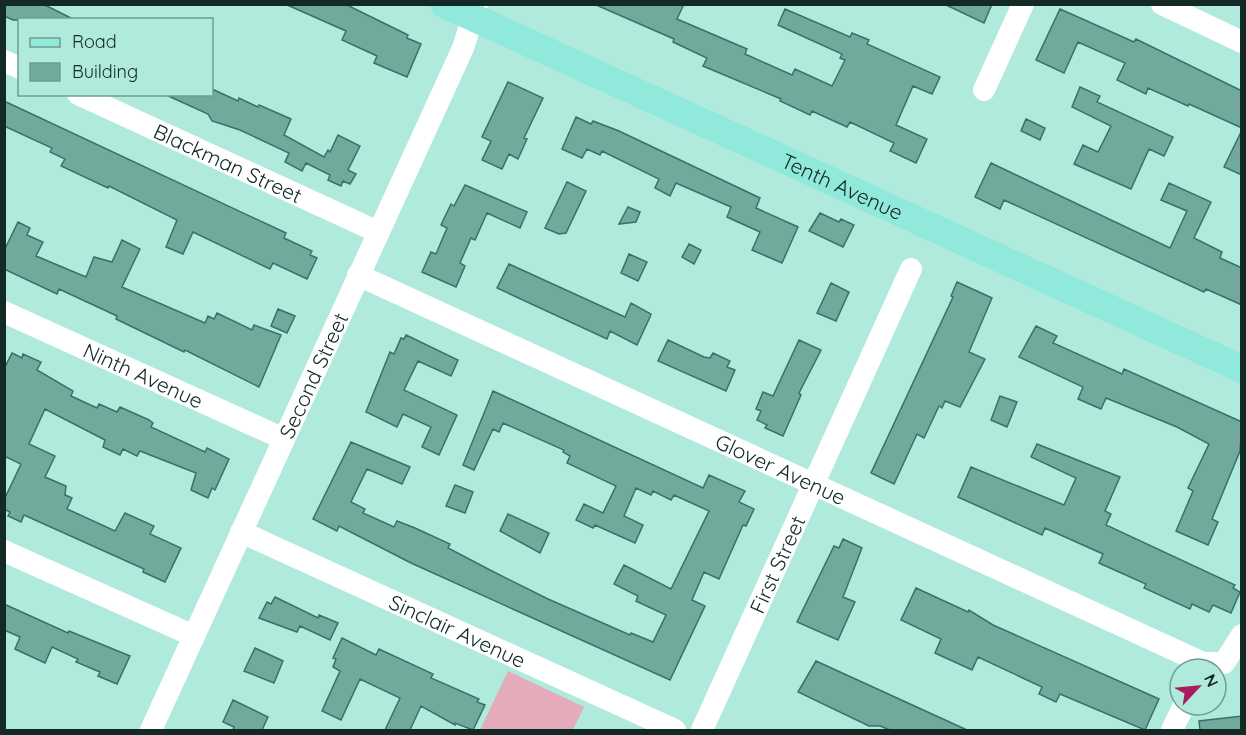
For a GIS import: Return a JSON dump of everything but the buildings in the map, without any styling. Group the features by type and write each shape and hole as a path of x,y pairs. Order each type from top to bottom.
{"main road":[{"name":"Tenth Avenue","path":"444,4 475,11 1242,369"}],"street":[{"path":"984,90 1023,4"},
{"path":"1162,4 1242,42"},
{"name":"Second Street","path":"151,730 463,48 475,11"},
{"path":"4,61 18,67"},
{"name":"Blackman Street","path":"82,96 378,232"},
{"name":"First Street","path":"702,730 911,269"},
{"name":"Glover Avenue","path":"358,275 1183,657"},
{"name":"Ninth Avenue","path":"4,312 284,439"},
{"name":"Sinclair Avenue","path":"242,532 675,730"},
{"path":"4,551 194,636"},
{"path":"1228,657 1242,635"}],"shaded area":[{"path":"508,671 584,707 573,730 480,730"}]}
